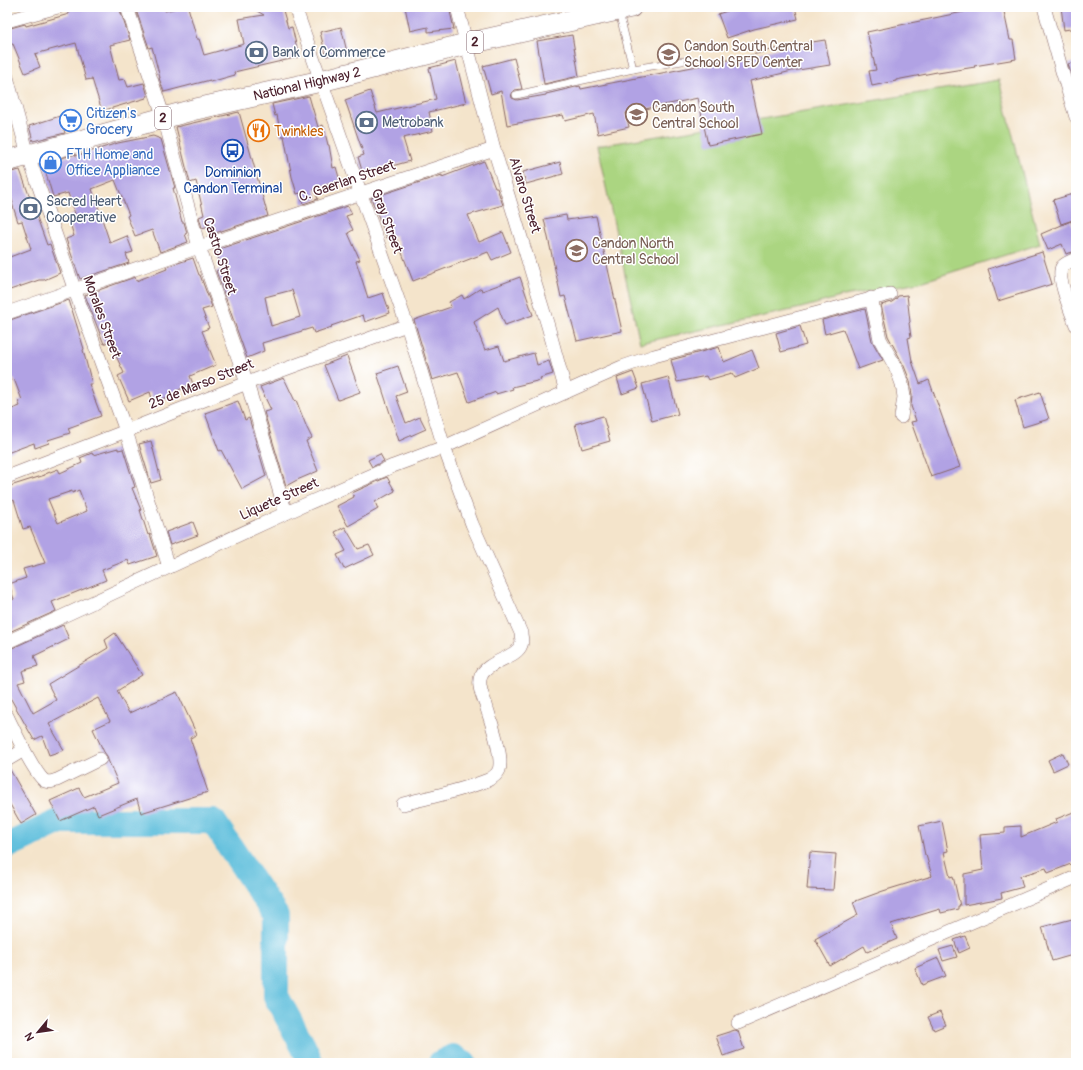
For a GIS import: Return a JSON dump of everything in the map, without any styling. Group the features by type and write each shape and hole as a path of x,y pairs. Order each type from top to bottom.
{"main road":[{"name":"National Highway 2","path":"7,161 196,109 321,81 466,44 625,8"}],"street":[{"path":"7,21 58,7"},
{"name":"Castro Street","path":"127,7 164,118 200,247 246,383 286,513"},
{"name":"Gray Street","path":"295,7 407,325 444,447 472,524 521,633 521,646 516,652 489,667 481,676 481,691 496,737 500,759 499,770 496,775 488,780 403,804"},
{"name":"Alvaro Street","path":"457,7 494,148 546,318 566,392"},
{"path":"1044,7 1076,117"},
{"name":"Morales Street","path":"7,76 28,155 126,431 169,567"},
{"name":"C. Gaerlan Street","path":"7,314 494,148"},
{"path":"1076,259 1063,266 1061,269 1061,276 1076,325"},
{"name":"Liquete Street","path":"7,642 286,513 393,466 444,447 622,367 654,356 890,294"},
{"path":"871,298 880,339 897,370 902,384 904,397 901,417"},
{"name":"25 de Marso Street","path":"7,477 246,383 407,325"},
{"path":"7,716 24,750 46,782 57,780 100,759"},
{"path":"7,760 24,750"},
{"path":"738,1023 1076,877"}],"lane":[{"path":"625,8 633,69"},
{"path":"516,95 633,69 682,61"}],"green space":[{"path":"999,80 1040,244 924,281 844,296 801,308 640,343 597,146"}],"building":[{"path":"67,7 119,7 130,40 110,45 119,80 125,79 128,87 144,83 148,96 146,98 102,111 92,79 86,80 76,43 35,54 40,67 25,73 13,44 7,45 7,29 25,24 26,26 69,14"},
{"path":"135,7 164,7 165,11 188,7 197,39 199,39 204,55 244,44 239,19 264,15 250,7 282,7 288,28 292,27 299,57 234,72 235,75 210,82 210,80 164,92 159,78 152,47 149,48"},
{"path":"405,7 449,7 454,29 428,32 428,27 410,31"},
{"path":"739,7 795,7 798,19 754,29 727,38 718,14"},
{"path":"987,7 1003,7 1010,40 1013,40 1016,59 974,66 975,67 937,72 872,86 869,71 876,70 867,32"},
{"path":"1061,7 1076,7 1076,28 1064,30"},
{"path":"341,27 347,52 326,56 320,32"},
{"path":"572,35 579,76 544,84 537,41"},
{"path":"825,40 830,65 792,71 750,81 762,134 708,145 698,98 626,113 629,127 598,134 594,114 565,121 563,115 507,125 501,91 491,94 483,66 514,58 522,89 515,90 511,93 512,98 517,100 546,95 580,86 581,89 748,56 787,46"},
{"path":"456,61 466,103 429,112 433,131 403,138 410,161 363,174 358,157 364,155 345,100 370,91 377,113 436,99 429,68"},
{"path":"1076,62 1076,79 1073,80 1068,64"},
{"path":"309,96 318,127 323,125 329,145 333,168 336,167 340,181 314,189 318,199 303,204 300,193 297,194 284,136 281,136 277,115 275,116 272,104"},
{"path":"239,112 268,216 212,234 209,226 202,228 199,217 204,215 196,181 190,183 176,127"},
{"path":"60,116 65,133 33,141 29,126"},
{"path":"153,136 161,139 175,188 173,188 182,222 184,222 187,233 185,234 188,242 160,252 152,230 135,236 127,216 129,215 115,180 92,189 110,243 127,236 133,252 126,254 129,263 80,279 66,239 74,236 68,217 75,214 68,193 53,197 43,163 76,154 76,156 118,143"},
{"path":"484,161 495,188 497,188 503,205 468,215 479,242 503,232 511,252 492,260 488,252 413,281 395,235 387,238 371,198 442,175 442,177"},
{"path":"560,162 563,174 526,184 523,172"},
{"path":"20,170 47,245 50,244 60,273 44,280 39,280 7,291 7,258 31,249 22,221 18,222 7,186 7,173"},
{"path":"1076,193 1076,219 1061,224 1053,200"},
{"path":"348,206 352,214 346,216 353,230 348,233 360,260 356,261 368,298 383,293 390,313 365,322 363,315 314,333 312,328 262,343 264,351 247,358 216,271 222,269 216,250","holes":["292,290 300,317 271,326 265,297"]},
{"path":"566,215 567,220 596,216 622,331 577,341 565,296 561,297 544,219"},
{"path":"1071,221 1076,234 1076,251 1066,254 1062,244 1048,250 1041,234"},
{"path":"1042,252 1052,284 998,301 988,269"},
{"path":"193,258 212,307 202,310 209,328 202,331 216,365 190,376 193,384 176,391 177,394 153,402 150,392 129,401 118,376 124,373 109,341 104,344 85,295 135,277 136,281 167,269 166,267"},
{"path":"520,277 533,315 505,325 498,307 474,322 485,350 499,346 504,361 534,353 537,365 549,361 553,374 540,378 541,380 512,387 513,389 496,394 496,392 469,402 458,372 432,380 414,320 451,307 449,302 462,295 464,299 481,288 482,291"},
{"path":"907,295 911,337 908,338 912,361 920,384 929,380 960,467 931,477 911,422 916,421 911,406 912,396 910,381 888,336 881,305 892,302 898,296"},
{"path":"69,300 84,349 92,384 89,384 101,416 68,428 70,433 48,440 49,443 35,448 34,443 7,453 7,411 20,406 18,401 22,400 14,379 7,381 7,321"},
{"path":"865,309 872,341 883,360 858,369 843,329 825,334 822,320"},
{"path":"800,326 806,345 781,352 776,333"},
{"path":"719,347 724,362 752,350 759,368 735,378 732,373 708,380 706,376 677,382 671,360"},
{"path":"347,356 360,392 338,400 324,365"},
{"path":"398,366 407,392 396,396 406,423 420,417 426,429 399,441 377,373"},
{"path":"633,372 639,388 622,394 617,378"},
{"path":"668,377 678,414 652,421 642,384"},
{"path":"284,378 295,401 296,400 312,438 306,441 318,471 286,486 264,412 271,410 260,387"},
{"path":"1040,392 1049,419 1023,427 1015,400"},
{"path":"238,401 245,420 249,418 266,476 242,489 221,450 219,451 205,413"},
{"path":"603,416 610,441 582,449 575,424"},
{"path":"151,441 161,480 151,483 139,444"},
{"path":"118,448 118,450 123,449 135,487 132,488 141,510 148,535 150,534 157,556 130,565 128,560 102,570 106,580 52,602 56,611 7,633 7,602 14,599 9,584 26,578 23,569 45,563 30,527 23,529 14,500 7,504 7,487 45,475 58,469 60,473 82,463 80,458 92,453 93,455","holes":["79,490 87,511 58,523 48,499"]},
{"path":"380,454 384,461 372,467 368,460"},
{"path":"387,477 395,491 375,502 378,509 348,526 337,506 354,497 352,493"},
{"path":"193,522 198,535 170,545 166,532"},
{"path":"345,527 358,549 369,545 374,555 344,569 337,555 346,551 335,532"},
{"path":"63,625 69,639 34,656 38,666 22,671 25,681 18,683 33,713 56,700 48,684 108,648 105,640 115,633 142,675 117,691 129,713 177,692 197,735 190,738 208,792 141,813 137,799 98,815 94,806 60,821 50,801 79,788 84,797 118,783 107,756 93,729 110,721 98,698 49,724 64,750 49,755 42,736 34,740 7,692 7,650"},
{"path":"1063,753 1068,764 1053,771 1048,760"},
{"path":"7,768 9,768 36,815 21,824 7,799"},
{"path":"1076,811 1076,862 1048,873 1046,868 1020,876 1023,887 1001,893 1002,898 964,905 964,874 983,870 980,835 1005,833 1005,827 1021,826 1021,837 1057,822 1056,819"},
{"path":"942,821 948,851 944,852 950,877 953,876 960,906 958,906 958,909 941,913 940,909 891,924 897,939 867,952 864,946 830,966 815,939 858,915 853,902 932,876 925,855 919,826"},
{"path":"810,852 836,854 833,890 807,889"},
{"path":"1076,918 1076,954 1052,961 1042,927"},
{"path":"965,936 970,948 959,953 954,940"},
{"path":"953,946 957,957 943,961 939,950"},
{"path":"938,958 946,976 922,985 915,968"},
{"path":"940,1012 946,1025 934,1030 928,1017"},
{"path":"735,1030 738,1031 744,1049 723,1056 716,1036"}],"waterway":[{"path":"7,846 60,821 213,821 276,916 276,996 311,1063"},
{"path":"441,1063 453,1057 464,1063"}],"place":[{"name":"Bank of Commerce","path":"257,52"},
{"name":"Candon South Central School SPED Center","path":"669,54"},
{"name":"Candon South Central School","path":"637,115"},
{"name":"Citizen's Grocery","path":"71,121"},
{"name":"Metrobank","path":"366,122"},
{"name":"Twinkles","path":"258,131"},
{"name":"Dominion Candon Terminal","path":"233,150"},
{"name":"FTH Home and Office Appliance","path":"50,162"},
{"name":"Sacred Heart Cooperative","path":"30,209"},
{"name":"Candon North Central School","path":"577,251"}]}
